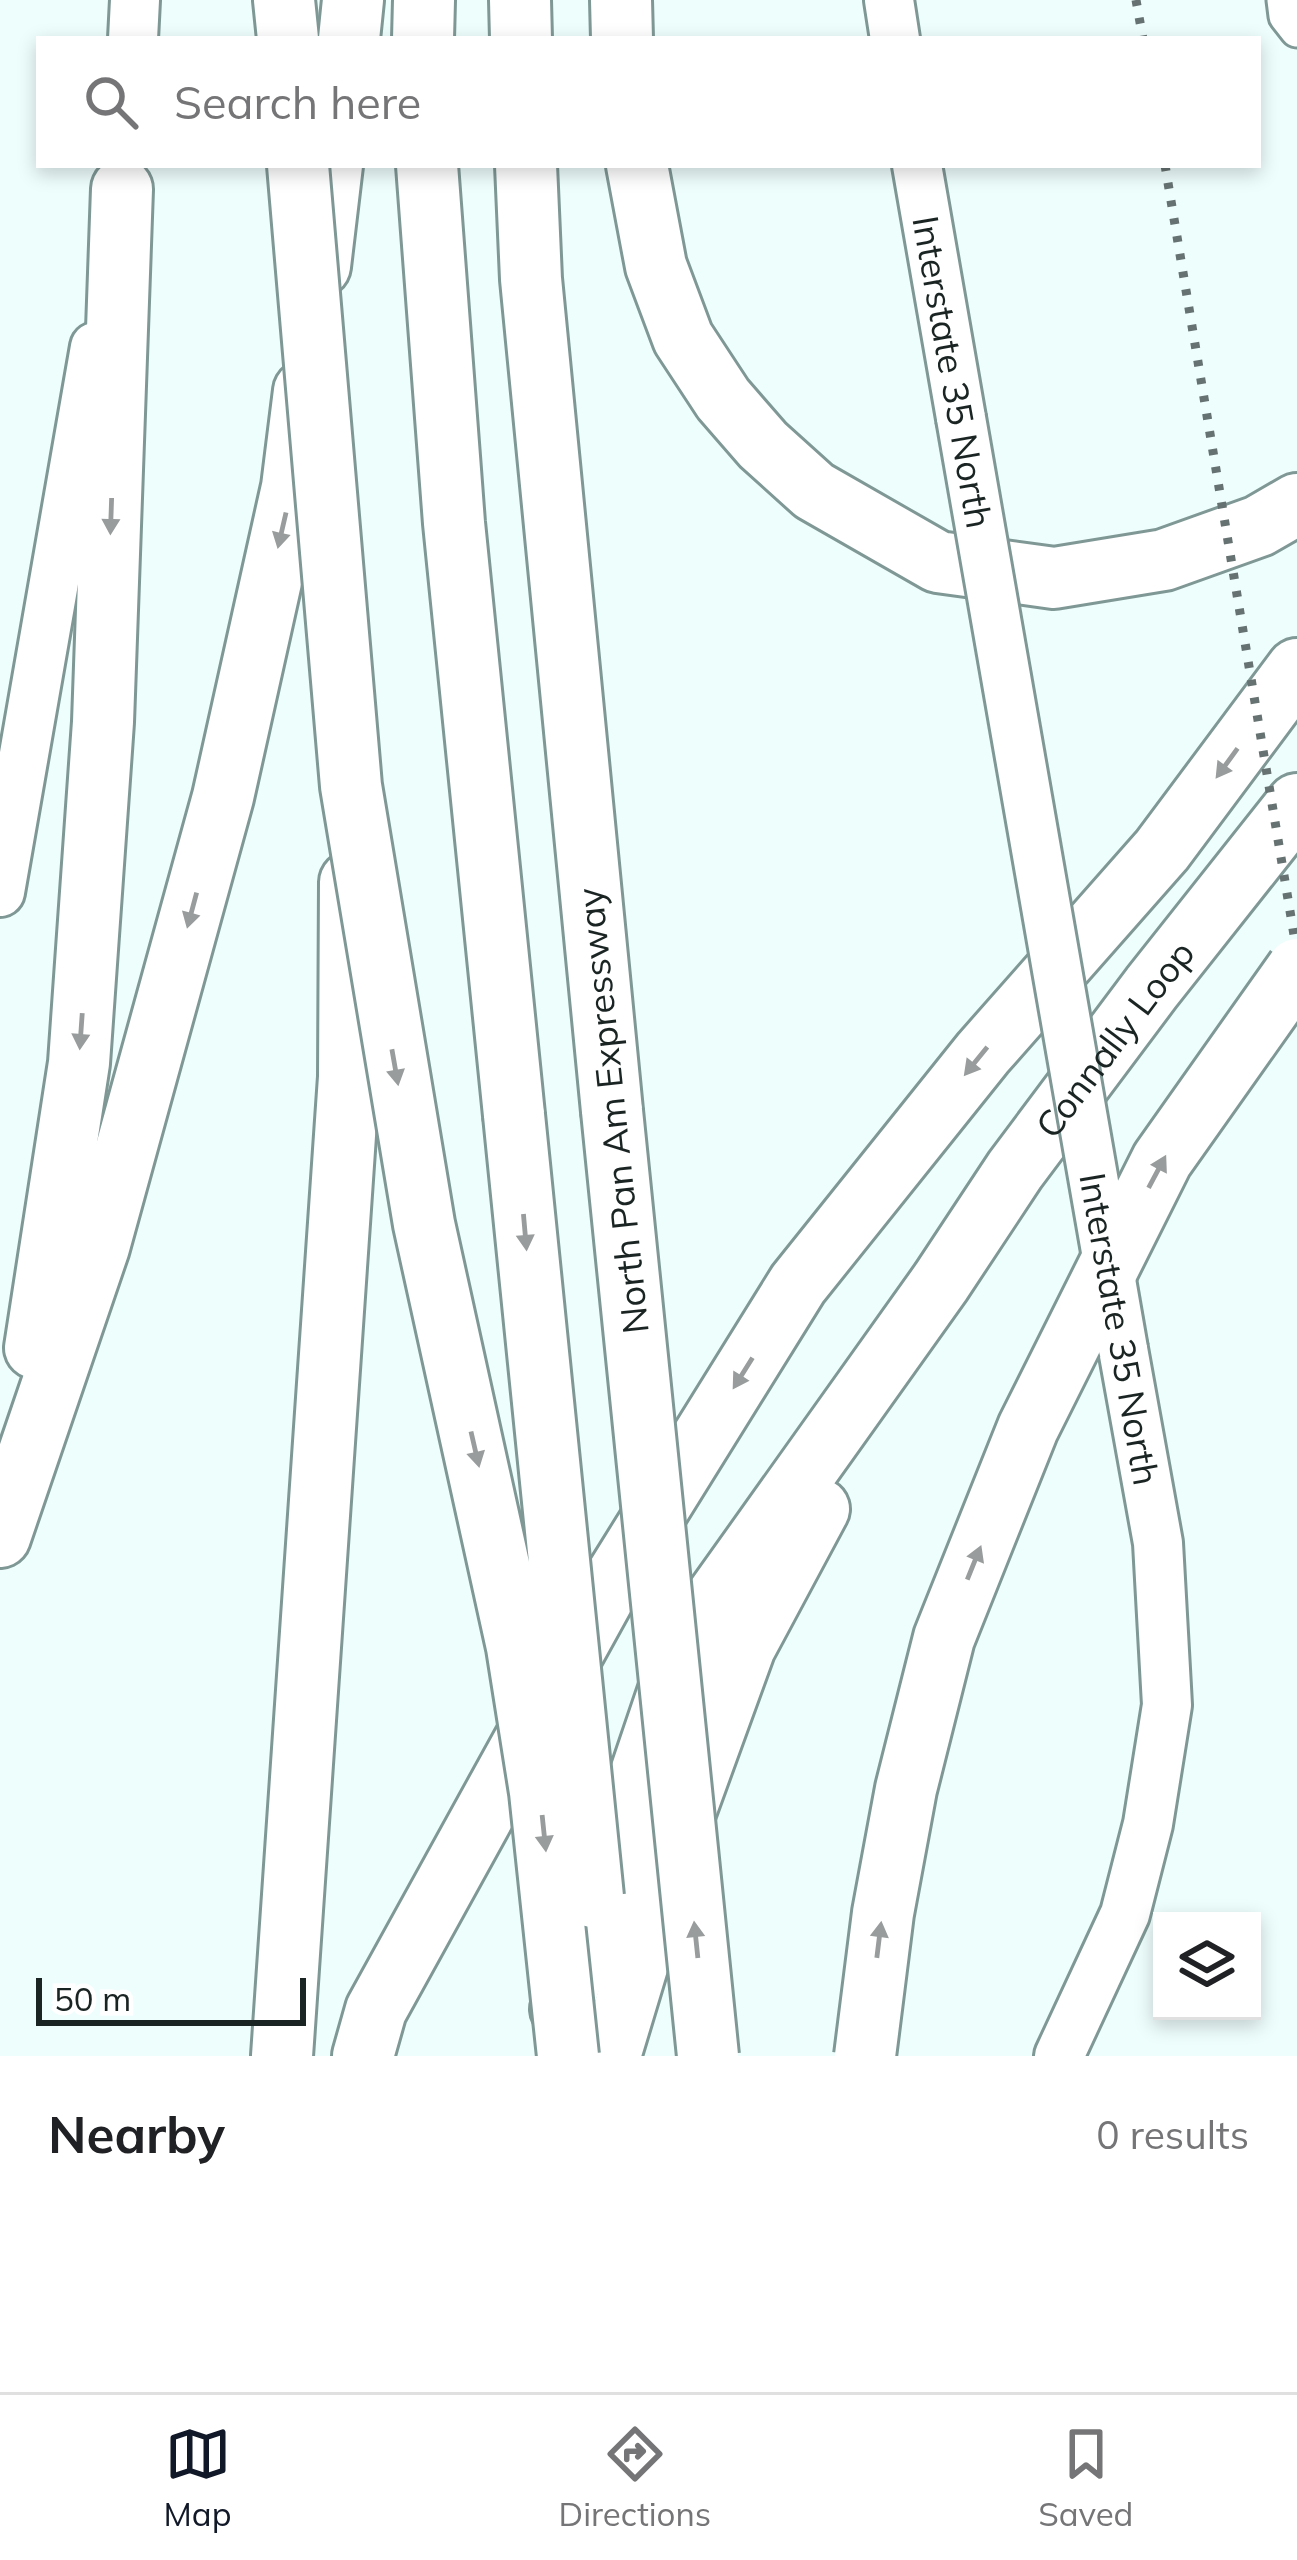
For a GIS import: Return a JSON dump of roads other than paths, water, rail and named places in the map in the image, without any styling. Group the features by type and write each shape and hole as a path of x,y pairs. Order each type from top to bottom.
{"highway":[{"path":"284,0 288,36"},
{"path":"349,36 353,0"},
{"path":"423,36 424,0"},
{"path":"520,0 521,36"},
{"path":"621,0 622,36"},
{"path":"654,36 655,0"},
{"path":"298,168 351,786 424,1224 517,1648 540,1792 568,2056"},
{"path":"5,1522 99,1247 223,797 292,487 332,168"},
{"path":"427,168 436,314 475,729 609,2056"},
{"name":"North Pan Am Expressway","path":"526,168 535,324 708,2056"},
{"path":"638,168 656,266 683,338 722,399 814,491 938,562 1054,578 1098,571 1164,560 1259,526 1297,504"},
{"path":"654,168 656,266"},
{"path":"5,1522 79,1063 104,722 123,177"},
{"path":"363,2056 376,2010 605,1593 799,1284 983,1053 1162,850 1297,669"},
{"path":"282,2056 349,1077 351,786"},
{"name":"Connally Loop","path":"941,1282 1015,1170 1297,804"},
{"path":"1152,987 1297,820"},
{"path":"865,2056 898,1831 944,1638 1028,1428 1162,1160 1297,968"},
{"path":"609,2056 676,1834 745,1647 941,1282"},
{"path":"551,2056 565,1990 686,1640 941,1282"},
{"path":"400,2056 423,1966 484,1814"}],"main road":[{"path":"133,36 135,0"},
{"path":"889,0 895,36"},
{"name":"Interstate 35 North","path":"918,168 1158,1543 1168,1705 1148,1824 1125,1914 1058,2056"},
{"path":"0,892 123,177"}],"street":[{"path":"1284,0 1286,16 1297,30"}],"railway":[{"path":"1136,0 1142,36"},
{"path":"1166,168 1297,953"}]}
